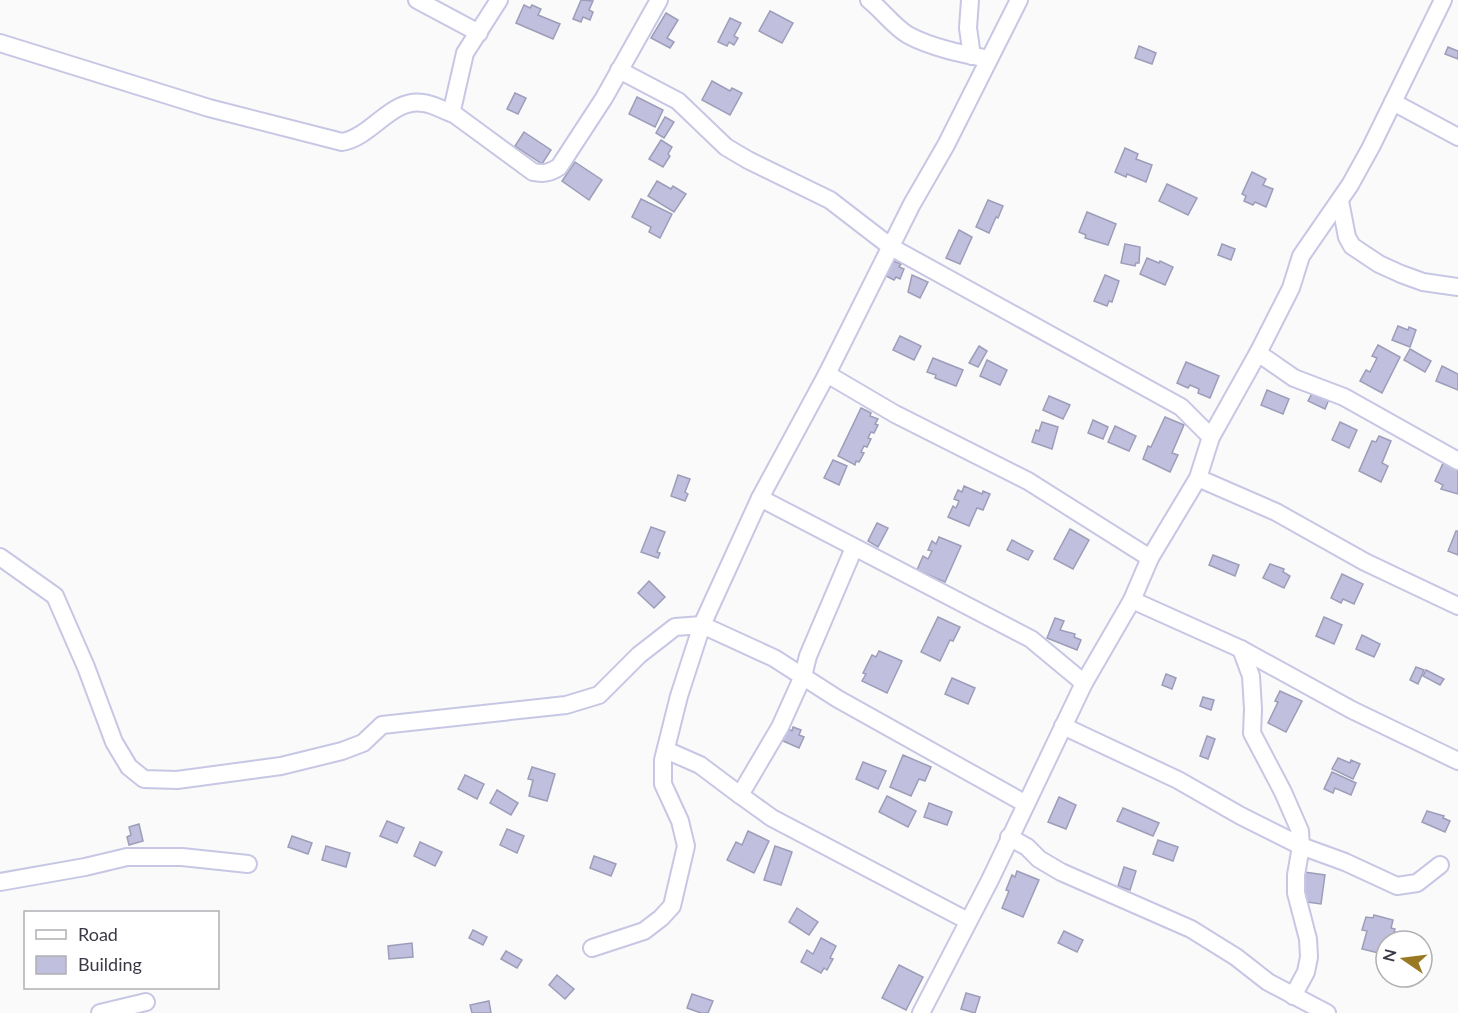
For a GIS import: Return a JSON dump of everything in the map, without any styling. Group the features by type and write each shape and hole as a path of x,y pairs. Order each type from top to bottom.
{"street":[{"path":"417,0 479,33"},
{"path":"454,114 452,110 465,53 499,0"},
{"path":"0,43 209,108 342,142 357,138 393,110 405,104 425,103 454,114 533,172 542,174 559,167 604,98 659,0"},
{"path":"869,0 907,34 927,43 989,59"},
{"path":"970,0 968,28 972,56"},
{"path":"592,948 644,931 672,906 686,846 680,821 663,784 663,760 679,696 702,625 759,498 827,374 912,204 946,145 1019,0"},
{"path":"921,1013 1084,683 1132,600 1150,558 1198,478 1211,437 1291,288 1301,256 1340,201 1371,147 1443,0"},
{"path":"619,70 678,101 726,147 830,200 891,247 1181,407 1211,437"},
{"path":"1393,102 1458,137"},
{"path":"1340,201 1347,237 1352,246 1379,264 1401,274 1423,282 1458,287"},
{"path":"1258,353 1294,378 1344,397 1458,461"},
{"path":"827,374 895,414 1028,481 1150,558"},
{"path":"1198,478 1276,512 1365,562 1458,606"},
{"path":"759,498 1031,639 1084,683"},
{"path":"740,795 780,727 854,548"},
{"path":"0,557 55,596 86,667 114,742 129,767 144,779 177,780 281,766 342,751 363,743 382,725 566,705 599,695 639,655 675,627 702,625 774,658 838,699 1026,804"},
{"path":"1132,600 1240,649 1352,710 1458,761"},
{"path":"1240,649 1251,676 1254,701 1252,734 1300,831 1301,846 1296,875 1296,893 1308,939 1309,957 1306,972 1293,996"},
{"path":"1063,726 1178,780 1240,816 1301,846 1346,862 1397,886 1417,883 1440,865"},
{"path":"666,750 700,765 772,818 968,921"},
{"path":"1009,837 1061,872 1191,929 1236,957 1268,982 1327,1013"},
{"path":"0,882 86,867 127,857 182,857 248,864"},
{"path":"100,1013 146,1002"}],"building":[{"path":"581,0 593,1 589,10 593,12 590,20 583,17 581,22 573,19"},
{"path":"524,5 530,8 532,5 541,9 538,15 560,24 553,39 516,23"},
{"path":"770,11 793,23 782,43 759,31"},
{"path":"666,13 678,20 667,38 674,42 670,48 651,38"},
{"path":"730,18 741,23 734,36 738,38 734,45 729,42 727,46 718,42"},
{"path":"1139,46 1156,53 1152,64 1135,58"},
{"path":"1448,47 1458,51 1458,59 1445,54"},
{"path":"712,81 730,91 732,88 742,93 730,115 702,100"},
{"path":"515,93 526,98 518,114 507,109"},
{"path":"637,97 663,110 655,127 629,114"},
{"path":"665,117 674,122 664,138 656,133"},
{"path":"524,132 551,150 542,164 515,146"},
{"path":"661,140 672,147 668,154 670,156 663,167 649,159"},
{"path":"1125,148 1138,154 1136,159 1152,165 1146,182 1115,172"},
{"path":"575,162 602,180 589,200 562,181"},
{"path":"1252,172 1266,179 1263,185 1273,189 1266,207 1255,202 1253,205 1244,201 1246,196 1242,194"},
{"path":"657,181 671,189 673,186 686,194 674,212 648,196"},
{"path":"1167,184 1197,198 1188,215 1159,201"},
{"path":"641,199 672,214 660,238 649,232 651,227 632,217"},
{"path":"988,200 1003,206 989,233 976,227"},
{"path":"1087,212 1116,224 1108,245 1085,238 1086,235 1079,232"},
{"path":"959,230 972,237 960,264 946,258"},
{"path":"1125,244 1140,247 1139,263 1135,266 1121,263"},
{"path":"1222,244 1235,249 1231,260 1218,255"},
{"path":"1147,258 1173,267 1165,285 1140,274"},
{"path":"891,260 901,264 899,267 904,269 900,279 896,277 894,280 884,275"},
{"path":"912,275 928,282 920,298 908,292"},
{"path":"1105,275 1119,281 1112,302 1109,301 1107,306 1094,301"},
{"path":"1398,326 1416,330 1410,347 1392,340"},
{"path":"900,336 921,346 914,360 893,350"},
{"path":"1378,345 1400,357 1382,393 1360,381 1366,370 1370,372 1377,358 1372,356"},
{"path":"979,346 987,351 978,367 969,363"},
{"path":"1410,349 1431,361 1425,372 1404,360"},
{"path":"933,358 963,370 956,386 935,378 936,375 927,372"},
{"path":"987,360 1007,370 1000,385 980,376"},
{"path":"1186,362 1219,376 1210,398 1198,393 1199,389 1190,385 1188,388 1177,383"},
{"path":"1442,366 1458,374 1458,390 1436,381"},
{"path":"1267,390 1289,399 1283,414 1261,405"},
{"path":"1314,390 1330,397 1325,409 1308,401"},
{"path":"1049,396 1070,405 1063,419 1043,410"},
{"path":"861,408 871,413 870,416 878,419 875,424 878,425 874,433 871,432 868,438 871,439 867,447 864,446 861,452 864,453 855,465 838,456"},
{"path":"1165,417 1184,425 1172,453 1178,455 1170,472 1143,459"},
{"path":"1093,420 1108,427 1103,439 1088,433"},
{"path":"1042,422 1058,427 1052,449 1032,442"},
{"path":"1340,422 1357,430 1349,448 1332,440"},
{"path":"1115,426 1136,436 1129,451 1108,442"},
{"path":"1379,436 1391,441 1382,463 1388,466 1381,482 1359,471 1372,441 1376,442"},
{"path":"833,460 847,466 839,485 824,478"},
{"path":"1444,461 1458,467 1458,494 1441,489 1443,485 1435,481"},
{"path":"678,475 690,479 685,492 688,494 685,501 671,496"},
{"path":"964,486 982,494 983,491 990,494 983,510 977,508 969,526 948,517 953,506 956,508 959,501 954,499 958,490 962,492"},
{"path":"877,523 888,528 878,547 868,541"},
{"path":"651,527 665,532 657,552 660,553 658,558 641,552"},
{"path":"1070,529 1089,540 1073,569 1054,559"},
{"path":"1458,531 1458,555 1448,551"},
{"path":"939,537 961,546 945,582 917,570 923,556 928,559 932,551 928,550 932,541 936,544"},
{"path":"1012,540 1033,551 1028,560 1007,550"},
{"path":"1213,555 1239,565 1235,576 1209,565"},
{"path":"1270,564 1284,569 1283,572 1290,576 1284,588 1263,578"},
{"path":"1342,574 1363,584 1354,604 1343,599 1341,603 1331,598"},
{"path":"649,581 665,597 654,608 638,593"},
{"path":"938,617 960,627 953,641 950,640 940,661 921,652"},
{"path":"1324,617 1342,625 1334,644 1316,636"},
{"path":"1055,618 1064,621 1060,630 1075,634 1074,637 1081,640 1077,650 1047,638"},
{"path":"1362,635 1380,644 1374,657 1356,649"},
{"path":"879,651 902,661 887,693 862,681 866,674 863,673 872,655 876,657"},
{"path":"1416,667 1424,670 1418,684 1410,680"},
{"path":"1426,670 1444,679 1440,685 1423,676"},
{"path":"1166,674 1176,678 1172,689 1162,685"},
{"path":"952,678 975,688 968,704 945,694"},
{"path":"1280,691 1302,701 1286,732 1268,723 1278,702 1275,701"},
{"path":"1203,697 1214,700 1211,710 1200,706"},
{"path":"793,727 801,730 799,735 804,737 799,748 781,740 786,728 792,731"},
{"path":"1207,736 1215,739 1208,759 1200,756"},
{"path":"903,755 931,767 925,781 919,779 911,796 890,787"},
{"path":"1338,758 1360,764 1353,779 1332,769"},
{"path":"863,762 886,771 878,789 856,779"},
{"path":"532,767 555,774 547,801 529,796 533,780 528,779"},
{"path":"1332,772 1356,783 1351,795 1335,788 1333,793 1324,789"},
{"path":"465,775 484,784 477,799 458,789"},
{"path":"497,790 518,803 511,815 490,803"},
{"path":"887,796 916,811 908,827 879,812"},
{"path":"1059,797 1076,805 1066,829 1048,822"},
{"path":"929,803 952,812 947,825 924,817"},
{"path":"1123,808 1159,823 1153,836 1117,821"},
{"path":"1427,811 1444,816 1443,818 1450,821 1445,832 1422,822"},
{"path":"387,821 404,828 397,843 380,836"},
{"path":"139,824 143,841 129,845 127,837 131,835 129,827"},
{"path":"507,829 524,836 517,853 500,845"},
{"path":"748,831 769,841 754,873 727,860 736,842 742,845"},
{"path":"292,836 312,843 308,854 288,847"},
{"path":"1158,840 1178,847 1173,861 1153,854"},
{"path":"420,842 442,852 435,866 414,856"},
{"path":"326,846 350,853 346,867 322,860"},
{"path":"775,846 792,852 781,885 764,880"},
{"path":"594,856 616,864 611,876 590,868"},
{"path":"1124,867 1136,871 1130,890 1118,886"},
{"path":"1017,871 1039,880 1023,917 1002,908 1012,875 1015,877"},
{"path":"1304,872 1325,875 1321,904 1300,901"},
{"path":"797,908 818,922 809,935 789,922"},
{"path":"1374,915 1393,920 1391,928 1395,929 1374,929 1374,952 1362,949 1367,931 1362,930 1366,917 1373,918"},
{"path":"473,930 487,937 483,945 469,938"},
{"path":"1064,931 1083,940 1077,952 1058,943"},
{"path":"821,938 836,946 827,970 824,968 821,973 801,962 807,950 813,954"},
{"path":"412,943 413,957 389,959 388,946"},
{"path":"506,951 522,960 517,968 501,959"},
{"path":"899,965 923,977 906,1010 882,998"},
{"path":"557,975 574,989 565,999 549,985"},
{"path":"966,993 980,997 975,1013 961,1009"},
{"path":"692,994 713,1001 708,1013 687,1008"},
{"path":"489,1001 491,1013 472,1013 470,1005"}]}
